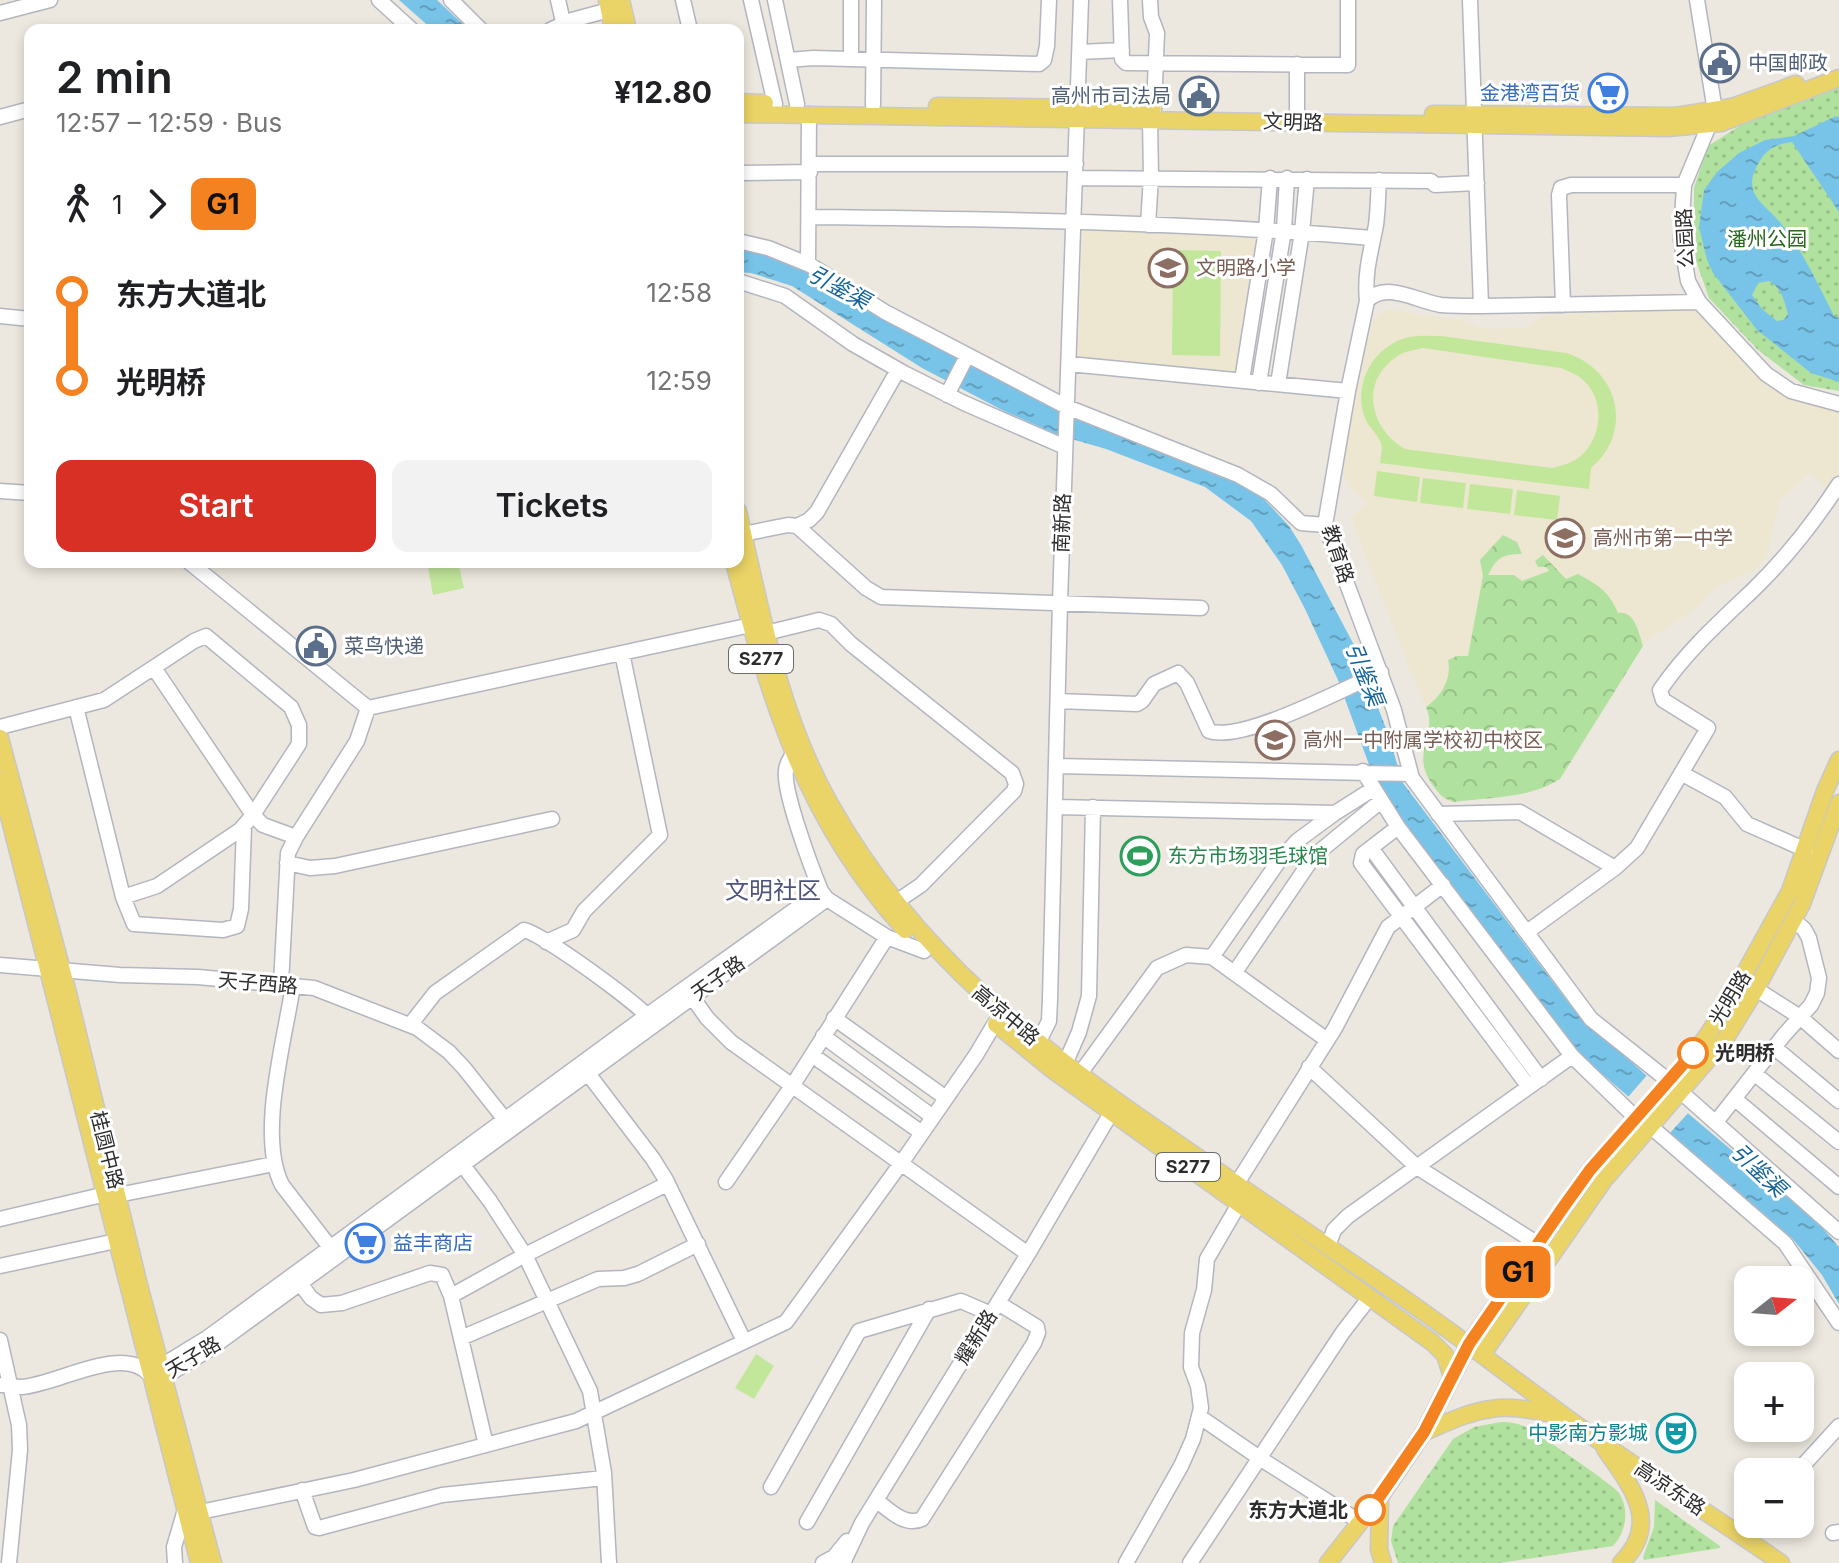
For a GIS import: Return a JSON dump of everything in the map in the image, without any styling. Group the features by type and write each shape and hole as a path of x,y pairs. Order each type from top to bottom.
{"main road":[{"path":"612,3 613,24"},
{"path":"612,3 624,24"},
{"name":"文明路","path":"1712,118 1839,68"},
{"name":"文明路","path":"1152,114 1474,121 1657,116 1736,119 1839,78"},
{"name":"文明路","path":"744,102 803,109 1078,114 1297,112 1474,121"},
{"name":"文明路","path":"744,114 873,105 1078,114"},
{"name":"高凉中路","path":"744,540 766,676 799,751 820,811 874,894 924,951 995,1023 1111,1113 1239,1204 1475,1350"},
{"name":"高凉中路","path":"736,568 759,629"},
{"name":"桂圆中路","path":"0,738 54,968 192,1512 199,1563"},
{"name":"高凉中路","path":"799,751 828,802 896,902 931,946 972,987 1079,1075 1328,1246 1370,1297 1439,1348 1451,1367 1452,1377"},
{"name":"光明路","path":"1674,1089 1732,996 1790,891 1839,760"},
{"name":"桂圆中路","path":"0,781 54,968"},
{"name":"光明路","path":"1518,1287 1538,1244 1590,1170 1724,1041 1756,989 1813,879 1839,803"},
{"name":"光明路","path":"1328,1563 1380,1497 1424,1432 1452,1377 1475,1350 1518,1287 1604,1180 1646,1119"},
{"name":"桂圆中路","path":"112,1194 116,1241 158,1372"},
{"name":"高凉东路","path":"1475,1350 1600,1442 1781,1563"},
{"name":"S277","path":"1424,1432 1491,1409 1521,1409 1563,1415"},
{"name":"S277","path":"1600,1442 1633,1491 1641,1517 1635,1544 1621,1563"},
{"path":"1380,1497 1379,1549 1383,1563"},
{"name":"桂圆中路","path":"192,1512 213,1563"}],"street":[{"path":"3,8 50,0"},
{"path":"379,0 405,24"},
{"path":"451,0 475,24"},
{"path":"558,0 560,24"},
{"path":"683,0 689,24"},
{"path":"751,0 775,104"},
{"path":"775,0 803,109 810,168 808,264"},
{"path":"851,0 851,58"},
{"path":"873,105 874,0"},
{"path":"789,60 851,58 1039,64 1044,60 1047,46 1049,0"},
{"name":"南新路","path":"1038,1043 1049,1021 1081,0"},
{"path":"1120,0 1123,61 1126,63 1348,65 1348,0"},
{"path":"1148,225 1157,63 1156,29 1152,22 1150,0"},
{"path":"1470,0 1481,306"},
{"path":"1697,0 1712,118"},
{"path":"568,24 612,3"},
{"path":"1080,52 1122,50"},
{"path":"1297,64 1297,112"},
{"path":"0,117 24,111"},
{"name":"公园路","path":"1712,118 1684,185 1685,272 1699,302 1766,374 1808,398 1839,404"},
{"path":"744,173 810,168 1076,171 1151,177 1431,181 1435,185 1477,183"},
{"path":"1242,380 1266,230 1270,178"},
{"path":"1259,383 1284,230 1287,178"},
{"path":"1278,384 1302,232 1307,179"},
{"name":"教育路","path":"1379,180 1365,284 1367,301 1325,525 1375,675 1394,710 1406,774 1591,1019 1716,1122 1839,1232"},
{"path":"1563,305 1561,188 1571,185 1684,185"},
{"path":"810,217 1074,222 1284,230 1372,238"},
{"path":"744,242 808,264 965,359 1067,410 1238,475 1271,494 1301,523 1325,525"},
{"path":"744,283 785,296 853,344 898,370 1065,445"},
{"path":"1367,301 1373,294 1391,292 1441,305 1699,302"},
{"path":"0,316 24,318"},
{"path":"949,392 965,359"},
{"path":"1069,364 1348,391"},
{"path":"744,534 797,526 817,512 898,370"},
{"path":"1527,932 1615,868 1637,848 1708,728 1663,700 1660,690 1709,629 1754,589 1791,548 1839,484"},
{"path":"0,491 24,493"},
{"path":"1830,498 1839,510"},
{"path":"797,526 866,588 881,597 1201,608"},
{"path":"196,568 368,708"},
{"path":"368,708 622,653 809,621 831,624 851,644 1012,773 1016,784 1014,791 921,885 896,902"},
{"path":"0,727 111,697 194,641 209,636 291,707 299,725 299,744 249,821 157,886 123,897"},
{"path":"546,942 573,930 584,911 660,835 622,653"},
{"path":"76,707 123,897 134,924 234,929 239,922 241,909 249,821 154,668"},
{"path":"1058,701 1137,704 1142,701 1147,689 1178,673 1187,683 1207,729 1211,733 1222,734 1248,729 1375,675"},
{"path":"333,1252 282,1185 271,1152 287,984 287,863 296,837 357,741 368,708"},
{"path":"799,751 786,770 786,777 798,826 824,895 887,937 924,951"},
{"path":"1057,766 1406,774"},
{"path":"1367,772 1377,795 1398,827 1572,1056 1785,1243 1839,1323"},
{"path":"1681,773 1725,797 1747,824 1806,850"},
{"path":"1212,957 1279,861 1297,841 1335,813 1377,795"},
{"path":"1235,972 1314,856 1377,795"},
{"path":"1056,807 1335,813"},
{"path":"1065,1064 1079,1032 1089,996 1093,807"},
{"path":"1438,814 1520,812 1615,868"},
{"path":"287,863 310,868 335,866 552,819"},
{"path":"249,821 296,837"},
{"path":"1398,827 1361,856 1361,863 1535,1083"},
{"path":"1371,848 1415,906 1535,1083"},
{"path":"1236,1185 1327,1040 1380,939 1400,915 1443,885"},
{"name":"天子路","path":"158,1372 210,1349 333,1252 824,895"},
{"path":"1716,1122 1814,998 1819,978 1809,938 1793,920"},
{"path":"410,1025 435,993 517,933 527,930 611,987 651,1020"},
{"path":"726,1182 887,937"},
{"path":"1079,1075 1157,968 1186,955 1212,957 1327,1040"},
{"name":"天子西路","path":"0,965 314,988 410,1025 449,1052 486,1093 509,1125"},
{"path":"1756,989 1800,1017 1839,1051"},
{"path":"689,992 707,1018 731,1042 1028,1254"},
{"path":"834,1018 946,1098"},
{"path":"175,1563 174,1547 192,1512 354,1480 576,1421 786,1322 902,1162 995,1023"},
{"path":"823,1036 933,1117"},
{"path":"1775,1048 1839,1101"},
{"path":"812,1055 922,1133"},
{"path":"1328,1246 1340,1223 1572,1056"},
{"path":"1309,1067 1417,1167 1538,1244"},
{"path":"584,1069 653,1159 744,1341"},
{"path":"1755,1074 1839,1142"},
{"path":"1735,1099 1839,1187"},
{"name":"耀新路","path":"843,1563 862,1523 1111,1113"},
{"path":"459,1160 525,1255 590,1391 604,1478 609,1563"},
{"path":"0,1219 112,1194 274,1164"},
{"path":"451,1296 667,1184"},
{"path":"1126,1563 1181,1466 1200,1417 1198,1386 1191,1367 1192,1333 1204,1290 1207,1259 1239,1204"},
{"path":"0,1266 116,1241"},
{"path":"461,1338 598,1279 638,1274 698,1244"},
{"path":"297,1279 311,1298 321,1305 342,1303 409,1278 437,1273 442,1275 451,1296 486,1445"},
{"path":"1190,1563 1343,1332 1370,1297"},
{"path":"771,1487 857,1333 867,1327 961,1301 994,1308 1037,1327 1034,1343 922,1519 905,1521 876,1500"},
{"path":"807,1522 929,1309"},
{"path":"0,1340 5,1385 19,1425 20,1450 9,1563"},
{"path":"5,1385 25,1386 118,1363 139,1364 158,1372"},
{"path":"1200,1417 1360,1522"},
{"path":"1810,1458 1839,1426"},
{"path":"302,1490 311,1521 319,1528 442,1495 604,1478"},
{"path":"823,1563 842,1550 862,1523"}],"shaded area":[{"name":"文明路小学","path":"1083,225 1258,234 1239,372 1078,357"},
{"name":"高州市第一中学","path":"1390,310 1466,321 1481,329 1525,328 1545,315 1701,311 1737,355 1763,380 1807,403 1839,409 1839,475 1828,491 1810,473 1780,500 1767,557 1754,571 1714,590 1693,611 1646,641 1560,779 1528,793 1454,802 1443,799 1424,772 1422,761 1430,715 1351,518 1367,502 1350,488 1342,471 1357,386 1373,320 1382,311"}],"green space":[{"name":"潘州公园","path":"1839,86 1839,391 1804,385 1758,350 1709,298 1694,255 1694,188 1708,146 1752,118"},
{"path":"1173,250 1221,251 1220,356 1172,355"},
{"path":"1414,336 1437,336 1566,353 1584,361 1598,373 1609,387 1616,420 1613,437 1591,468 1589,489 1380,463 1381,444 1366,421 1362,405 1361,392 1369,367 1397,341","holes":["1423,348 1561,368 1578,376 1593,393 1597,403 1598,426 1582,455 1552,468 1405,449 1383,429 1374,404 1374,390 1386,365 1402,354"]},
{"path":"1377,471 1420,477 1417,502 1374,496"},
{"path":"1423,478 1466,483 1463,508 1420,503"},
{"path":"1470,484 1513,489 1510,514 1467,509"},
{"path":"1517,490 1560,496 1557,520 1514,515"},
{"path":"1503,535 1517,542 1522,554 1500,558 1488,575 1514,575 1522,581 1549,571 1546,567 1538,567 1535,561 1543,555 1566,579 1578,574 1602,589 1618,613 1632,619 1643,646 1560,779 1522,794 1454,802 1440,794 1427,775 1423,754 1429,727 1426,707 1437,698 1444,686 1448,660 1468,656 1483,576 1480,560"},
{"path":"428,568 459,568 464,588 433,595"},
{"path":"756,1354 774,1366 754,1399 735,1388"},
{"path":"1501,1422 1526,1427 1619,1493 1625,1506 1624,1528 1613,1546 1500,1563 1398,1563 1391,1541 1393,1526 1453,1439 1474,1427"},
{"path":"1655,1500 1720,1548 1644,1560 1654,1527"}],"water":[{"path":"399,0 437,0 463,24 426,24"},
{"path":"1839,117 1839,212 1792,142 1776,146 1764,155 1754,174 1753,190 1797,246 1834,316 1839,318 1839,382 1811,373 1757,330 1713,273 1699,227 1704,190 1717,172 1739,153 1765,140 1794,136","holes":["1769,281 1782,295 1788,315 1783,320 1777,321 1762,309 1752,295 1758,283"]},
{"name":"引鉴渠","path":"744,248 818,274 884,319 927,342 1086,419 1232,477 1262,497 1289,526 1301,545 1354,645 1403,783 1574,1010 1690,1115 1818,1223 1839,1247 1839,1304 1822,1275 1792,1238 1571,1047 1408,833 1375,781 1338,680 1305,609 1282,565 1251,521 1205,487 1106,449 1058,435 1002,410 922,368 792,286 744,272"}],"pier":[{"name":"光明桥","path":"1648,1074 1690,1111 1669,1134 1628,1097"}],"bus line":[{"name":"G1","path":"1370,1510 1424,1432 1469,1344 1511,1281 1590,1170 1693,1053"}],"place":[{"name":"中国邮政","path":"1720,63"},
{"name":"金港湾百货","path":"1608,93"},
{"name":"高州市司法局","path":"1199,96"},
{"name":"文明路小学","path":"1168,268"},
{"name":"高州市第一中学","path":"1565,538"},
{"name":"菜鸟快递","path":"316,646"},
{"name":"高州一中附属学校初中校区","path":"1275,740"},
{"name":"东方市场羽毛球馆","path":"1140,856"},
{"name":"光明桥","path":"1693,1053"},
{"name":"益丰商店","path":"365,1243"},
{"name":"中影南方影城","path":"1676,1433"},
{"name":"东方大道北","path":"1370,1510"}],"district":[{"name":"文明社区","path":"773,891"}]}
